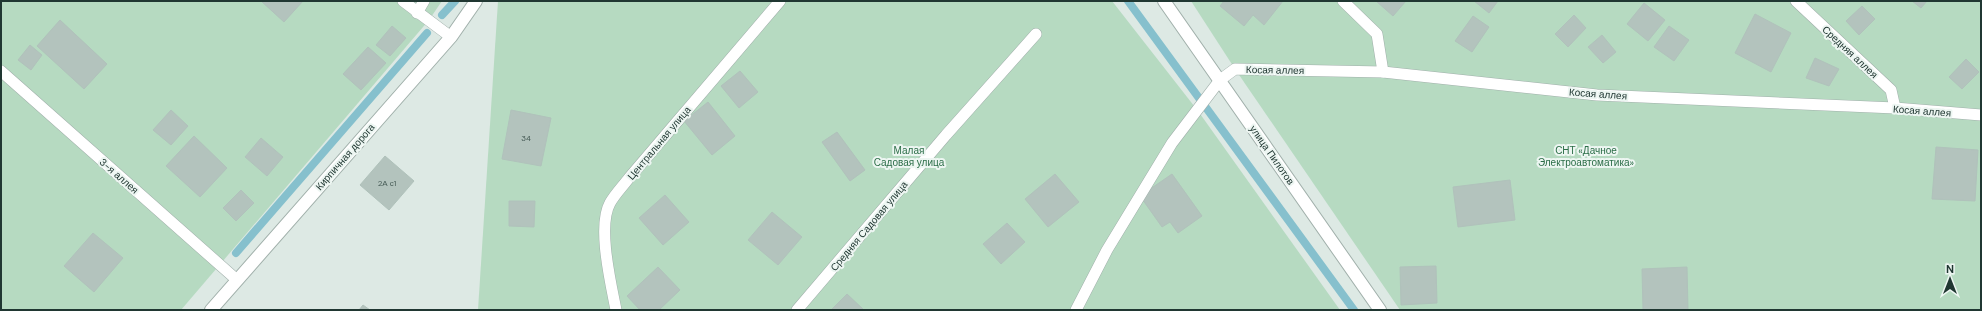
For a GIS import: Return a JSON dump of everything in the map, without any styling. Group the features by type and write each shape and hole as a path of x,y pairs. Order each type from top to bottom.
{"street":[{"name":"Кирпичная дорога","path":"211,310 451,37 476,1"},
{"name":"улица Пилотов","path":"1164,1 1380,310"}],"lane":[{"path":"403,1 451,37"},
{"path":"417,13 424,1"},
{"name":"Центральная улица","path":"616,310 606,248 605,218 610,203 629,178 780,1"},
{"path":"1343,1 1377,34 1383,72"},
{"name":"Средняя аллея","path":"1796,1 1891,90 1894,108"},
{"name":"Средняя Садовая улица","path":"797,310 946,135 1036,34"},
{"name":"Косая аллея","path":"1220,80 1235,69 1383,72 1597,95 1894,108 1981,115"},
{"name":"3-я аллея","path":"1,71 238,280"},
{"path":"1076,310 1107,250 1172,143 1220,80"}],"green space":[{"path":"1,1 442,1 429,20 181,310 1,310"},
{"name":"Малая Садовая улица","path":"498,1 1112,1 1198,111 1340,310 478,310"},
{"name":"СНТ «Дачное Электроавтоматика»","path":"1191,1 1981,1 1981,310 1400,310 1235,69"}],"building":[{"path":"261,1 303,1 284,22"},
{"path":"1224,1 1283,1 1264,25 1253,15 1244,26 1220,6"},
{"path":"1376,1 1406,1 1393,16"},
{"path":"1474,1 1498,1 1489,13"},
{"path":"1912,1 1927,1 1921,8"},
{"path":"1644,3 1665,20 1648,41 1627,24"},
{"path":"1862,6 1875,19 1859,35 1846,21"},
{"path":"1755,14 1791,33 1771,72 1735,53"},
{"path":"1574,15 1586,28 1568,47 1555,34"},
{"path":"1473,16 1489,27 1472,52 1455,41"},
{"path":"60,20 107,64 84,89 37,46"},
{"path":"392,26 406,38 390,56 376,45"},
{"path":"1669,26 1689,40 1674,61 1654,47"},
{"path":"1602,35 1616,52 1603,63 1588,47"},
{"path":"30,45 42,55 31,70 18,60"},
{"path":"368,47 386,63 361,90 343,74"},
{"path":"1815,58 1839,69 1829,86 1806,78"},
{"path":"1966,59 1979,72 1962,89 1949,77"},
{"path":"740,71 758,92 739,108 721,86"},
{"path":"708,102 735,136 712,155 684,121"},
{"path":"171,110 188,126 171,145 153,130"},
{"path":"511,110 551,118 541,166 502,159"},
{"path":"837,132 865,170 850,181 822,142"},
{"path":"194,136 227,168 200,197 166,166"},
{"path":"261,138 283,157 267,176 245,157"},
{"path":"1936,147 1978,150 1975,201 1932,199"},
{"path":"385,156 414,181 389,210 360,185"},
{"path":"1055,174 1079,202 1048,227 1025,199"},
{"path":"1172,174 1202,216 1178,233 1170,222 1162,227 1140,196"},
{"path":"1510,180 1515,220 1458,227 1453,187"},
{"path":"241,190 254,203 236,221 223,208"},
{"path":"665,195 689,222 663,245 639,218"},
{"path":"509,201 535,201 534,227 509,226"},
{"path":"772,212 802,237 778,265 748,240"},
{"path":"1007,223 1025,242 1001,264 983,244"},
{"path":"93,233 123,258 94,292 64,266"},
{"path":"1436,266 1437,303 1401,305 1400,267"},
{"path":"658,267 680,290 659,310 640,310 627,296"},
{"path":"1687,267 1688,310 1643,310 1642,269"},
{"path":"847,294 864,310 831,310"},
{"path":"363,305 370,310 359,310"}],"waterway":[{"path":"442,15 455,1"},
{"path":"1128,1 1354,310"},
{"path":"236,253 427,33"}]}
